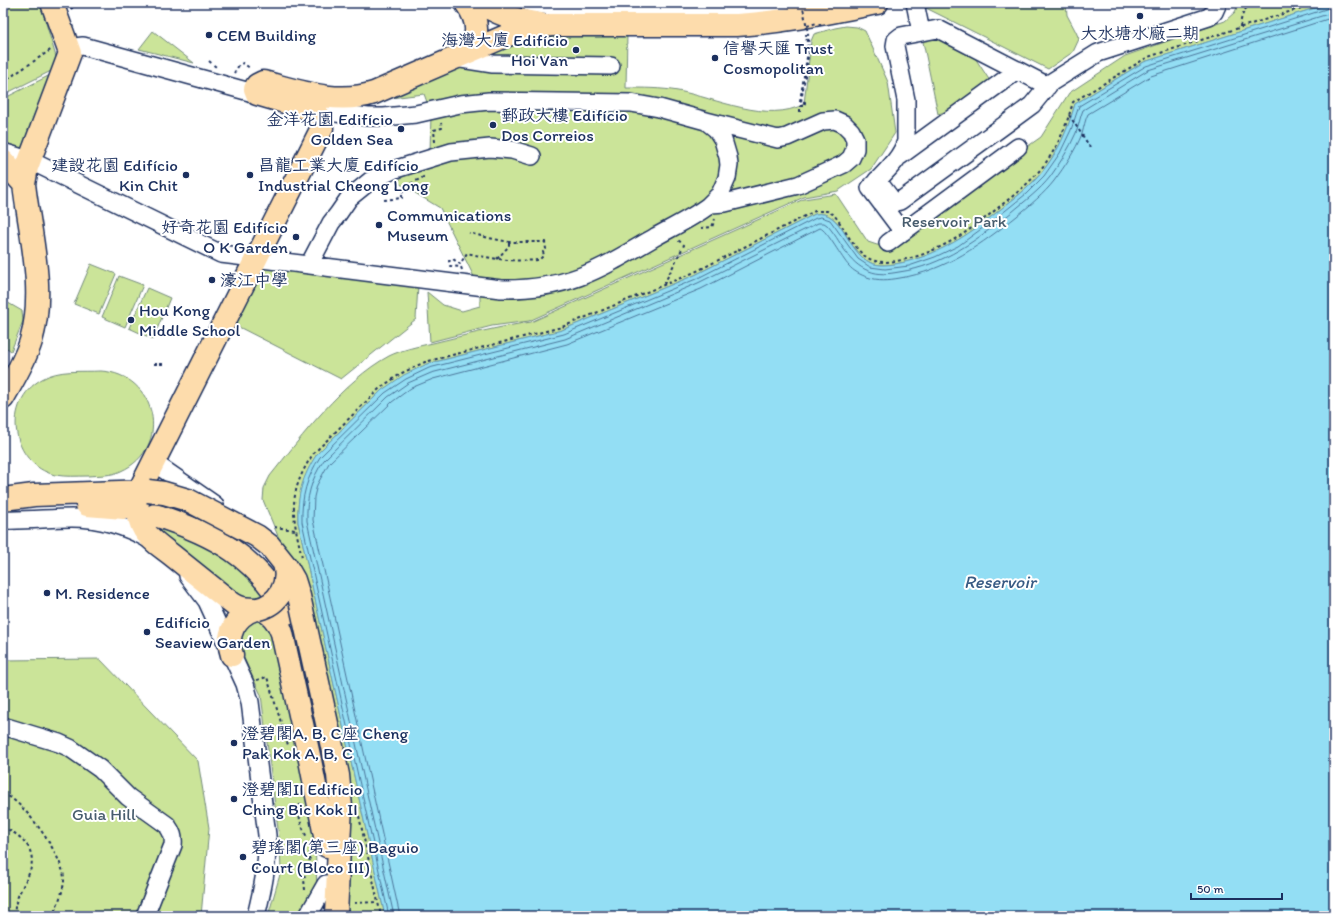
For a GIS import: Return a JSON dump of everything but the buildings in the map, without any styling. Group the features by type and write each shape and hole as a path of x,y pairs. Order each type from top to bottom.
{"main road":[{"path":"3,398 28,348 34,329 38,304 37,278 24,184 29,160 68,47 52,3"},
{"path":"456,57 468,49 476,34 475,17 466,3"},
{"path":"480,3 514,18 538,24 551,25 737,25 766,23 800,10 877,3"},
{"path":"324,912 326,884 310,760 282,631 273,617 266,612 257,609 247,609 235,606 163,548 149,536 140,523 137,508 154,462 322,128 320,117 312,110 257,94 255,92 258,83 263,82 327,97 347,98 361,96 374,93 515,32 534,27 551,25"},
{"path":"3,161 24,184"},
{"path":"3,499 34,495 144,491 164,493 188,500 257,536 270,546 290,573 296,588 339,781 341,807 321,845"},
{"path":"3,499 34,507 92,505 124,508"},
{"path":"5,517 34,507"},
{"path":"155,516 186,526 212,538 240,554 259,571 267,581 281,602 289,619 295,637 326,774 330,808 321,845 324,912"},
{"path":"232,655 229,641 232,629 240,617 272,602 278,597 282,590 286,580 286,572 281,559"}],"street":[{"path":"530,3 578,10 665,7 800,10"},
{"path":"915,3 921,32"},
{"path":"878,180 893,201 900,201 1032,105 1050,83 1098,53 1209,17 1212,15 1218,3"},
{"path":"913,137 895,42 901,36 938,29 1048,86"},
{"path":"68,47 74,48 81,46 127,50 257,94"},
{"path":"456,57 494,64 611,66"},
{"path":"903,232 870,188 905,148 906,141 1018,70"},
{"path":"3,152 29,160 226,256 501,289 517,289 549,286 580,278 607,266 725,203 798,185 846,163 853,154 855,143 853,134 848,128 835,120 823,121 785,138 778,139 659,108 631,103 489,101 460,104 411,115 384,117 368,117 312,110"},
{"path":"706,121 721,136 729,161 726,182 714,209"},
{"path":"888,243 1018,147"},
{"path":"309,265 331,223 349,198 370,181 394,170 445,154 479,148 512,150 532,156"},
{"path":"154,462 222,510"},
{"path":"5,517 73,518 99,521 125,528 163,548 204,596 245,684 250,702 268,835 266,874 256,916"},
{"path":"3,726 60,743 70,748 100,769 128,796 167,825 174,838 173,845 145,916"}],"path":[{"path":"3,33 6,22 6,3"},
{"path":"1240,27 1244,10 1251,3"},
{"path":"303,563 294,524 293,509 295,494 304,466 313,454 380,388 402,373 425,362 562,328 695,272 815,211 827,211 833,214 861,253 872,260 884,262 909,258 931,252 954,240 991,214 1022,188 1040,170 1055,149 1066,126 1073,102 1148,57 1317,3"},
{"path":"800,10 809,50 801,102 805,103"},
{"path":"800,10 808,51 800,101 805,103"},
{"path":"3,82 68,47"},
{"path":"800,112 800,106 804,106 805,103"},
{"path":"433,110 434,119 441,118 442,128 434,130 435,144 444,143 445,154"},
{"path":"1069,115 1090,147"},
{"path":"384,200 402,198 404,188 410,183 422,179 428,174"},
{"path":"700,229 712,226 714,209"},
{"path":"451,269 462,270 461,267 450,266 449,261 453,259 460,264 467,253 512,261 539,260 544,255 543,252 546,249 545,242 509,242 469,233"},
{"path":"664,285 684,245 678,240 683,238"},
{"path":"497,259 509,246 509,242"},
{"path":"154,364 163,364"},
{"path":"254,681 266,677 289,749"},
{"path":"3,794 10,796 36,823 58,859 64,882 52,916"},
{"path":"3,798 10,796"},
{"path":"301,803 299,814 301,825 321,845 310,857 304,879 305,890 324,912 378,902"},
{"path":"359,816 381,916"},
{"path":"3,827 20,836 27,845 31,855 32,866 28,877 18,894 14,912 15,916"}],"green space":[{"path":"3,3 40,3 59,67 3,95"},
{"path":"939,3 1066,3 1067,15 1079,39 1073,52 1048,69 926,8"},
{"name":"Reservoir Park","path":"1239,3 1331,3 1144,62 1075,104 1066,131 1058,148 1048,164 1030,185 968,234 926,256 911,261 889,265 871,263 863,258 856,250 839,224 825,214 815,214 695,275 562,330 427,364 382,390 317,454 308,470 302,486 298,522 385,916 344,916 347,820 295,577 263,500 264,488 270,476 324,410 356,380 389,356 416,347 470,334 531,322 804,199 836,194 868,242 877,245 889,244 1041,137 1069,93 1125,56 1225,21 1235,12"},
{"path":"846,26 857,27 865,31 888,82 895,133 871,169 838,191 804,197 529,321 492,326 430,342 427,292 443,305 462,311 480,306 480,289 440,208 397,182 430,152 431,113 424,94 365,101 533,34 627,34 626,88 678,91 758,111 790,109 804,104 811,41 814,34"},
{"path":"153,31 194,63 139,49"},
{"path":"937,34 968,47 990,81 989,85 945,112 938,114 922,37"},
{"path":"58,71 27,155 3,147 3,99"},
{"path":"91,264 116,274 99,314 74,304"},
{"path":"261,264 418,285 416,319 341,379 231,323"},
{"path":"119,276 143,285 125,327 102,317"},
{"path":"147,288 170,298 153,339 129,328"},
{"path":"3,300 22,311 23,321 11,351 7,348 4,352"},
{"path":"101,371 120,375 135,385 146,398 152,414 152,430 148,446 137,460 121,471 113,474 63,476 55,475 40,469 29,459 21,446 17,432 16,417 21,402 29,389 42,379 63,372"},
{"path":"152,523 233,558 271,599 254,606 165,540"},
{"path":"250,618 269,620 314,818 317,888 297,916 268,916 281,871 280,845 261,695 238,645 238,632"},
{"name":"Guia Hill","path":"100,659 198,761 209,828 201,916 3,916 3,660"}],"water":[{"name":"Reservoir","path":"1334,3 1334,916 385,916 298,522 298,503 302,486 317,454 382,390 404,375 427,364 562,330 695,275 815,214 824,214 832,218 856,250 863,258 871,263 880,265 895,264 926,256 954,242 981,225 1034,181 1048,164 1058,148 1066,131 1075,104 1144,62"}],"place":[{"name":"大水塘水廠二期","path":"1140,16"},
{"name":"CEM Building","path":"209,35"},
{"name":"海灣大廈 Edifício Hoi Van","path":"576,50"},
{"name":"信譽天匯 Trust Cosmopolitan","path":"715,58"},
{"name":"郵政大樓 Edifício Dos Correios","path":"493,125"},
{"name":"金洋花園 Edifício Golden Sea","path":"401,129"},
{"name":"建設花園 Edifício Kin Chit","path":"186,175"},
{"name":"昌龍工業大廈 Edifício Industrial Cheong Long","path":"250,175"},
{"name":"Communications Museum","path":"379,225"},
{"name":"好奇花園 Edifício O K Garden","path":"296,237"},
{"name":"濠江中學","path":"212,280"},
{"name":"Hou Kong Middle School","path":"131,320"},
{"name":"M. Residence","path":"47,593"},
{"name":"Edifício Seaview Garden","path":"147,632"},
{"name":"澄碧閣A, B, C座 Cheng Pak Kok A, B, C","path":"234,743"},
{"name":"澄碧閣II Edifício Ching Bic Kok II","path":"234,799"},
{"name":"碧瑤閣(第三座) Baguio Court (Bloco III)","path":"243,857"}]}
